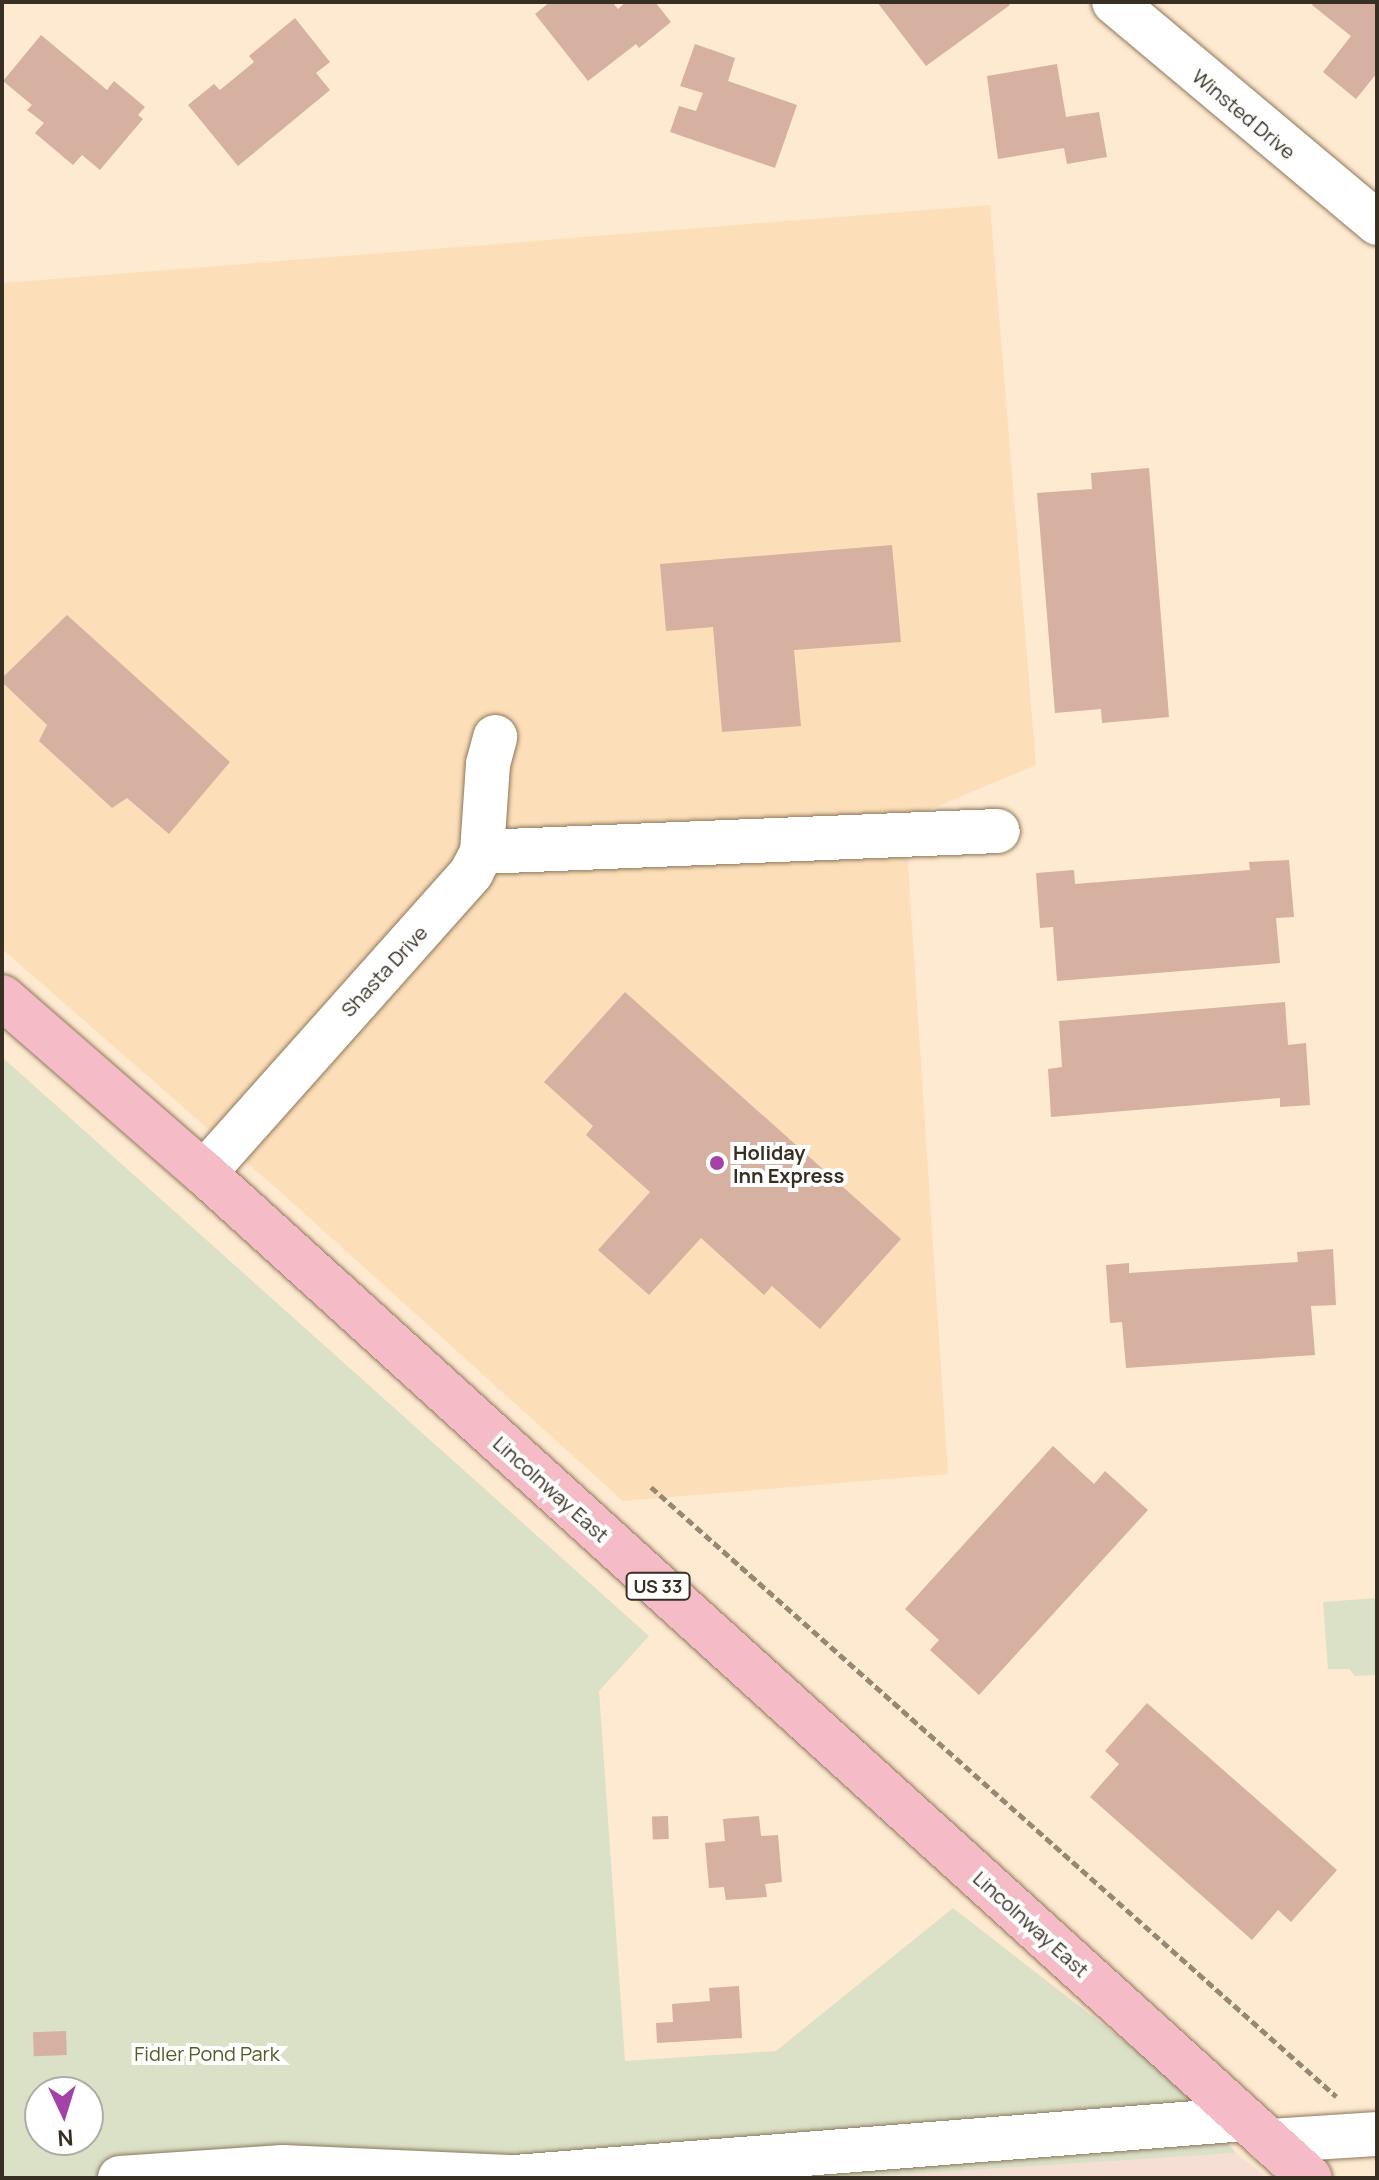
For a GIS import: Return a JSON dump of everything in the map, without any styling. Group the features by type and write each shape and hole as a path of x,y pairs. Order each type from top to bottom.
{"highway":[{"name":"Lincolnway East","path":"2,997 204,1173 1310,2178"}],"street":[{"name":"Winsted Drive","path":"1114,2 1377,223"},
{"name":"Shasta Drive","path":"204,1173 346,1010 453,896 482,852 488,764 495,737"},
{"path":"482,852 998,831"},
{"path":"120,2178 283,2167 515,2177 1257,2130 1377,2134"}],"path":[{"path":"651,1487 1338,2097 1351,2096"}],"shaded area":[{"path":"990,205 1036,765 905,820 948,1474 623,1501 275,1187 2,949 2,283"},
{"path":"1236,2153 1267,2178 847,2178"}],"green space":[{"name":"Fidler Pond Park","path":"2,1057 649,1636 599,1691 625,2061 776,2051 953,1908 1182,2086 1236,2153 847,2178 2,2178"},
{"path":"1377,1598 1377,1675 1355,1676 1349,1669 1328,1669 1323,1602"}],"building":[{"path":"550,2 612,2 618,9 626,2 655,2 671,22 639,48 636,44 588,81 535,14"},
{"path":"877,2 1008,2 1010,5 926,66"},
{"path":"1314,2 1377,2 1377,73 1356,99 1323,72 1351,36 1312,5"},
{"path":"295,18 330,62 316,73 330,90 238,166 188,105 214,84 220,90 254,62 249,56"},
{"path":"41,35 107,90 114,81 145,107 138,115 143,119 100,170 82,155 73,165 35,133 44,123 27,110 32,105 3,81"},
{"path":"695,44 735,58 728,81 797,105 775,168 670,132 679,106 696,111 703,93 680,86"},
{"path":"1057,64 1066,117 1099,112 1107,157 1067,164 1064,148 998,159 987,76"},
{"path":"1149,468 1169,717 1102,723 1101,709 1055,713 1037,493 1092,489 1091,473"},
{"path":"892,545 901,642 794,650 801,726 722,732 713,627 666,631 660,564"},
{"path":"67,615 230,762 169,834 127,798 112,808 39,741 47,725 2,682 2,678"},
{"path":"1289,860 1294,917 1276,918 1280,963 1057,981 1053,927 1040,928 1036,873 1074,870 1075,884 1250,870 1249,862"},
{"name":"Holiday Inn Express","path":"625,992 901,1239 820,1329 772,1286 764,1295 701,1238 649,1295 598,1250 650,1192 586,1135 593,1126 544,1082"},
{"path":"1285,1002 1288,1045 1306,1043 1310,1105 1280,1107 1280,1098 1051,1117 1048,1069 1062,1067 1059,1021"},
{"path":"1333,1249 1336,1305 1311,1306 1315,1355 1126,1368 1122,1322 1110,1323 1106,1265 1129,1263 1129,1273 1298,1262 1297,1252"},
{"path":"1053,1446 1094,1484 1105,1471 1148,1510 979,1695 930,1650 939,1640 905,1609"},
{"path":"1147,1703 1337,1870 1291,1922 1278,1910 1252,1940 1090,1797 1119,1764 1105,1751"},
{"path":"668,1816 669,1839 653,1840 652,1817"},
{"path":"759,1816 761,1836 778,1835 782,1882 765,1884 767,1897 726,1900 724,1887 709,1888 705,1843 725,1841 723,1819"},
{"path":"739,1986 742,2038 657,2043 656,2023 673,2022 672,2004 710,2001 709,1988"},
{"path":"66,2031 67,2055 34,2056 33,2032"}],"place":[{"name":"Holiday Inn Express","path":"717,1163"}]}
